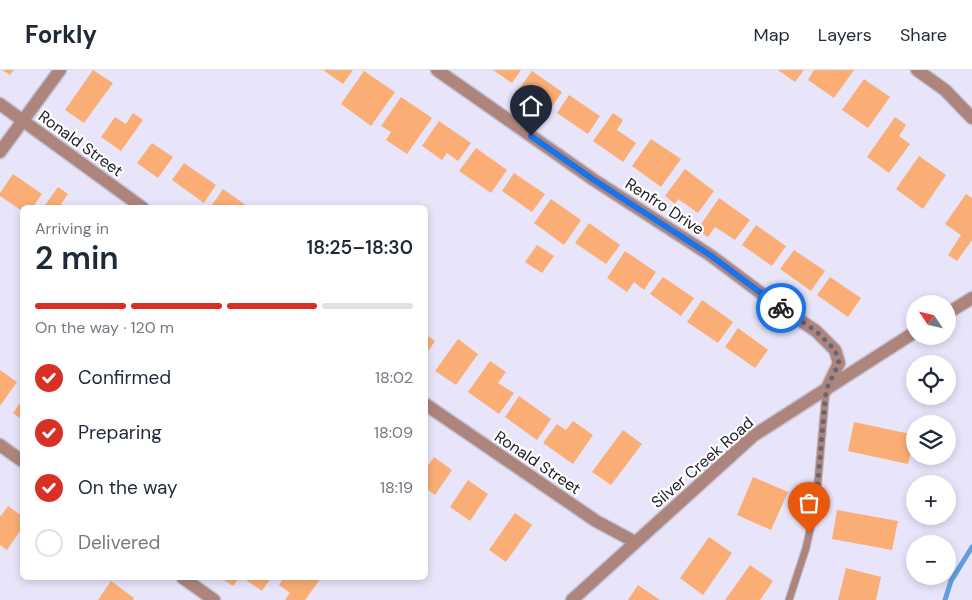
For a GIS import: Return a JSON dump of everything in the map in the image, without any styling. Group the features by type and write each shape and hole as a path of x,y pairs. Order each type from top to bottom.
{"street":[{"path":"0,152 60,70"},
{"name":"Renfro Drive","path":"437,70 594,180 710,255 777,305 816,331 835,350 839,363 826,390"},
{"path":"917,70 945,90 972,118"},
{"name":"Ronald Street","path":"0,104 139,205"},
{"path":"956,308 972,298"},
{"name":"Silver Creek Road","path":"572,600 753,436 906,338"},
{"name":"Ronald Street","path":"428,406 596,521 635,542"},
{"path":"0,445 20,460"},
{"path":"186,580 214,600"}],"lane":[{"path":"789,600 806,548 816,503 826,390"}],"building":[{"path":"2,70 14,70 10,75"},
{"path":"93,70 113,83 84,123 65,110"},
{"path":"323,70 353,70 343,84"},
{"path":"493,70 521,70 512,83"},
{"path":"778,70 804,70 795,82"},
{"path":"814,70 854,70 834,98 808,80"},
{"path":"364,71 395,92 371,126 341,104"},
{"path":"532,71 562,92 550,110 519,89"},
{"path":"864,79 890,97 868,128 842,110"},
{"path":"569,95 600,116 588,134 557,113"},
{"path":"401,97 432,118 407,154 386,140 391,132 381,126"},
{"path":"133,113 143,120 121,151 101,137 115,117 126,124"},
{"path":"613,113 623,120 617,130 636,143 623,162 593,141"},
{"path":"895,117 906,125 899,136 910,144 889,173 867,157"},
{"path":"439,121 471,143 458,161 447,153 442,160 422,146"},
{"path":"651,139 681,159 661,187 632,166"},
{"path":"152,143 173,157 158,178 137,163"},
{"path":"476,148 507,170 491,193 459,171"},
{"path":"919,156 946,175 923,209 896,189"},
{"path":"184,163 216,185 204,203 172,180"},
{"path":"685,169 714,191 698,213 678,199 675,204 665,196"},
{"path":"514,173 545,194 532,212 502,191"},
{"path":"13,174 42,194 34,205 20,205 20,210 0,196 0,193"},
{"path":"58,187 68,194 61,204 62,205 45,205"},
{"path":"223,189 246,205 212,205"},
{"path":"966,194 972,198 972,240 957,261 948,255 961,235 945,224"},
{"path":"719,198 750,220 735,240 715,227 708,237 697,230"},
{"path":"551,199 581,220 564,245 534,223"},
{"path":"589,223 620,245 606,264 575,243"},
{"path":"756,225 786,246 772,266 742,245"},
{"path":"537,245 554,256 542,273 525,262"},
{"path":"794,250 825,271 811,291 780,269"},
{"path":"625,251 656,272 644,290 634,282 627,292 607,278"},
{"path":"663,277 694,298 681,316 650,294"},
{"path":"830,277 861,298 848,317 817,295"},
{"path":"702,300 733,322 718,343 687,322"},
{"path":"738,328 768,350 755,368 725,347"},
{"path":"428,336 435,341 428,352"},
{"path":"458,339 478,354 456,385 435,371"},
{"path":"490,361 506,372 498,383 514,393 499,414 468,392"},
{"path":"0,370 17,382 0,406"},
{"path":"519,396 551,419 537,440 505,417"},
{"path":"20,403 20,418 13,413"},
{"path":"573,421 593,435 573,464 543,443 557,424 566,430"},
{"path":"854,422 906,433 906,464 848,451"},
{"path":"623,430 642,444 611,485 592,472"},
{"path":"434,457 452,470 435,495 428,490 428,466"},
{"path":"753,477 788,492 771,530 737,515"},
{"path":"468,480 488,494 470,521 450,507"},
{"path":"8,506 20,515 20,531 7,550 0,545 1,516"},
{"path":"837,510 898,521 892,550 832,539"},
{"path":"515,513 532,525 506,562 489,550"},
{"path":"709,537 732,553 703,595 680,578"},
{"path":"750,565 773,581 760,600 725,600"},
{"path":"846,568 881,577 876,600 838,600"},
{"path":"224,580 238,580 233,586"},
{"path":"246,580 270,580 262,591"},
{"path":"283,580 320,580 305,600 285,600 290,593 279,585"},
{"path":"111,581 134,598 133,600 98,600"},
{"path":"638,585 660,600 628,600"}],"waterway":[{"path":"945,600 951,581 972,547"}],"way so far":[{"path":"781,308 816,331 835,350 839,363 826,390 816,503 809,533"}],"route":[{"path":"531,136 594,180 710,255 781,308"}]}
